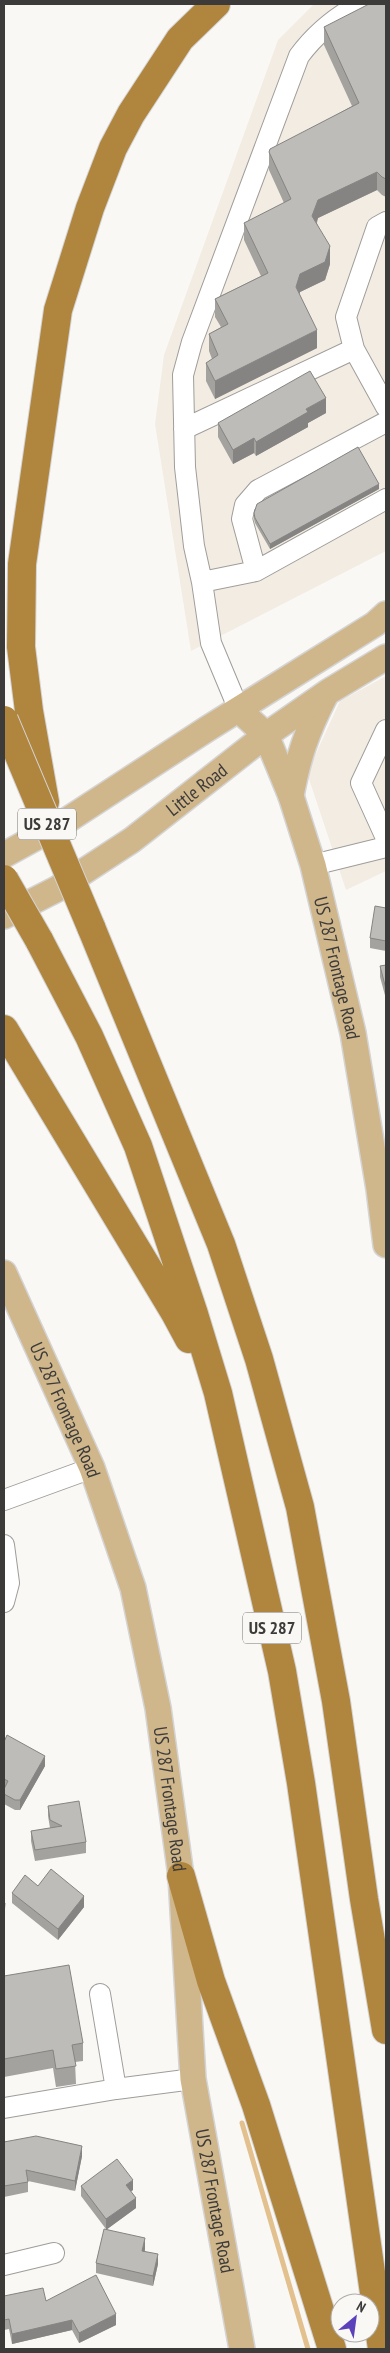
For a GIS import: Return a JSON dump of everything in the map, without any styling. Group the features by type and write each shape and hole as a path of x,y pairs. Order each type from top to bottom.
{"highway":[{"path":"49,828 29,710 21,646 22,564 58,310 90,208 118,140 131,114 180,39 216,4"},
{"name":"US 287","path":"4,720 221,1244 259,1359 300,1507 336,1701 364,1899 386,2030"},
{"name":"US 287","path":"4,878 90,1036 138,1146 194,1314 218,1393 282,1672 301,1783 382,2349"},
{"path":"4,1029 175,1312 218,1393"},
{"path":"181,1876 211,1981 256,2105 332,2349"}],"main road":[{"path":"4,855 66,821 375,624 386,614"},
{"name":"Little Road","path":"4,916 57,889 132,840 266,735 328,692 386,656"},
{"path":"291,796 297,762 308,730 328,692"},
{"name":"US 287 Frontage Road","path":"239,710 266,735 291,796 313,865 353,1033 386,1245"},
{"name":"US 287 Frontage Road","path":"4,1273 92,1468 132,1588 158,1708 181,1876 193,2080 242,2349"}],"street":[{"path":"239,710 211,643 202,582 194,546 185,467 183,375 192,342 299,56 311,41 339,16 360,4"},
{"path":"386,222 377,227 346,317 354,349 386,407"},
{"path":"184,429 354,349"},
{"path":"256,571 242,519 245,505 258,490 386,422"},
{"path":"202,582 256,571 386,499"},
{"path":"386,730 361,784 386,838"},
{"path":"313,865 386,847"},
{"path":"4,1500 92,1468"},
{"path":"4,1545 9,1583 4,1602"},
{"path":"100,1994 116,2089"},
{"path":"4,2108 116,2089 193,2080"},
{"path":"4,2265 54,2253"}],"shaded area":[{"path":"314,4 386,4 386,551 191,651 155,424 164,355 278,40"},
{"path":"386,676 386,871 346,890 307,773 340,701"}],"building":[{"path":"369,4 386,4 386,179 377,172 318,200 312,216 330,246 325,262 300,274 296,287 317,330 215,381 206,363 218,355 209,334 228,324 215,299 268,273 244,223 291,199 269,152 270,149 359,103 324,27"},
{"path":"310,371 326,398 306,409 308,412 256,442 254,438 233,450 218,423"},
{"path":"358,447 379,484 270,544 255,518 254,513 257,504"},
{"path":"375,906 386,908 386,941 370,938"},
{"path":"386,965 386,989 380,966"},
{"path":"7,1735 45,1756 20,1800 15,1800 4,1794 8,1781 4,1779 4,1742"},
{"path":"79,1801 86,1842 35,1850 31,1831 62,1826 50,1820 48,1806"},
{"path":"51,1869 84,1896 58,1929 12,1893 25,1875 38,1886"},
{"path":"69,1965 83,2043 72,2045 76,2066 56,2069 53,2050 4,2059 4,1976"},
{"path":"36,2136 82,2146 75,2181 26,2170 28,2182 4,2186 4,2142"},
{"path":"117,2159 133,2180 126,2185 136,2198 106,2219 81,2186"},
{"path":"104,2229 145,2238 142,2251 158,2254 153,2276 96,2263"},
{"path":"96,2275 116,2314 79,2333 72,2320 12,2334 9,2319 4,2320 4,2296 43,2288 46,2301"}],"waterway":[{"path":"242,2123 308,2349"}]}
